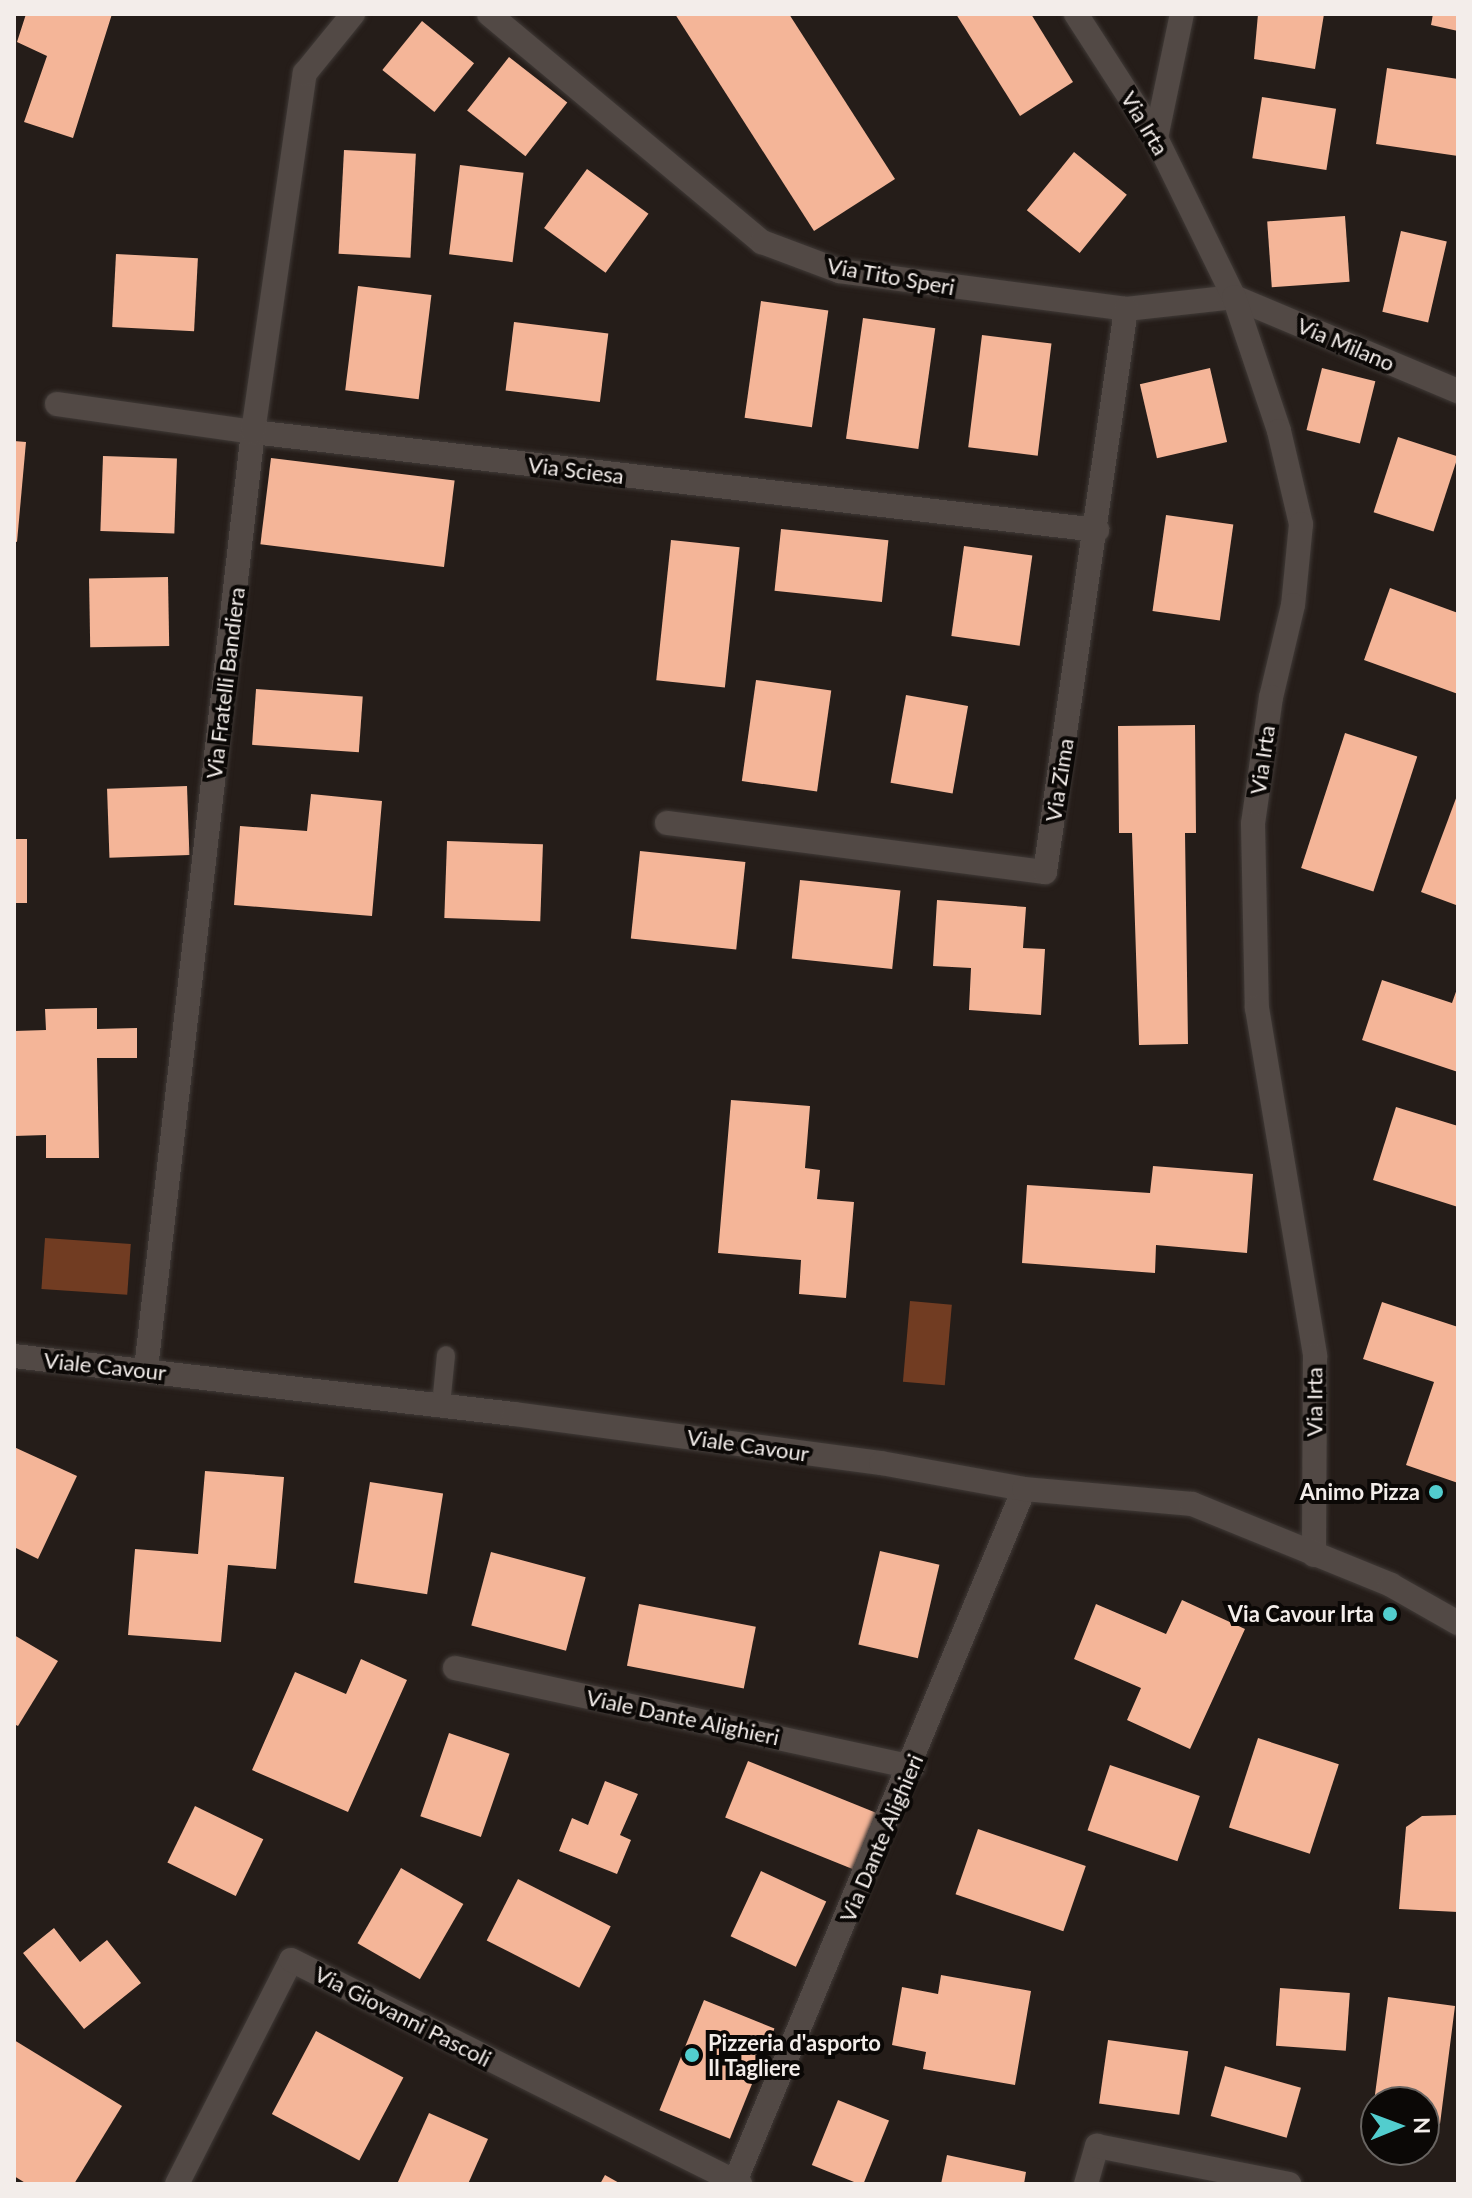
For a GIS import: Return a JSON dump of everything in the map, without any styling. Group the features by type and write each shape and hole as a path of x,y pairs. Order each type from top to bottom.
{"street":[{"name":"Via Fratelli Bandiera","path":"146,1369 253,432 305,73 353,14"},
{"name":"Via Tito Speri","path":"489,14 762,242 839,271 1126,309 1234,297"},
{"name":"Via Irta","path":"1076,14 1156,138 1234,297 1279,431 1301,524 1293,605 1271,697 1253,824 1259,1023 1315,1356 1314,1555"},
{"path":"1156,138 1182,14"},
{"name":"Via Milano","path":"1234,297 1458,391"},
{"name":"Via Zima","path":"667,823 1045,872 1097,530 1126,309"},
{"name":"Via Sciesa","path":"57,404 253,432 1097,530"},
{"name":"Viale Cavour","path":"14,1356 441,1405 881,1463 1024,1489 1192,1504 1391,1585 1456,1617"},
{"name":"Via Dante Alighieri","path":"737,2183 912,1767 1024,1489"},
{"name":"Viale Dante Alighieri","path":"455,1668 912,1767"},
{"name":"Via Giovanni Pascoli","path":"177,2184 291,1960 737,2183"},
{"path":"1086,2184 1097,2146 1289,2184"}],"lane":[{"path":"441,1405 446,1355"}],"shaded area":[{"path":"45,1238 131,1244 127,1295 41,1289"},
{"path":"910,1301 952,1305 945,1385 903,1382"}],"building":[{"path":"26,14 112,14 73,138 24,122 47,56 17,42"},
{"path":"675,14 789,14 895,179 814,231"},
{"path":"956,14 1031,14 1073,82 1020,116"},
{"path":"1258,14 1324,14 1315,69 1254,59"},
{"path":"1433,14 1458,14 1458,31 1431,25"},
{"path":"422,21 474,63 434,112 382,70"},
{"path":"509,57 567,103 525,156 467,111"},
{"path":"1387,68 1458,79 1458,156 1376,144"},
{"path":"1262,97 1336,109 1326,170 1252,158"},
{"path":"344,150 416,154 410,258 339,254"},
{"path":"1074,152 1127,195 1080,253 1027,210"},
{"path":"460,165 524,173 513,262 449,254"},
{"path":"587,169 648,214 606,273 544,228"},
{"path":"1345,216 1350,282 1272,287 1267,221"},
{"path":"1401,231 1447,242 1428,322 1382,312"},
{"path":"116,254 198,258 194,331 112,327"},
{"path":"358,286 431,295 419,399 345,390"},
{"path":"761,301 828,310 812,427 745,418"},
{"path":"863,318 935,328 918,449 846,439"},
{"path":"514,322 608,334 600,402 506,390"},
{"path":"982,335 1051,344 1038,456 968,447"},
{"path":"1210,368 1227,442 1157,458 1140,384"},
{"path":"1322,368 1375,381 1360,443 1307,430"},
{"path":"1398,437 1458,456 1434,532 1374,512"},
{"path":"14,441 26,442 17,542 14,541"},
{"path":"103,456 177,459 174,534 100,531"},
{"path":"271,458 455,481 444,567 260,544"},
{"path":"1166,515 1233,524 1220,621 1153,611"},
{"path":"781,529 888,540 882,602 775,591"},
{"path":"671,540 740,547 725,687 656,680"},
{"path":"964,546 1032,556 1020,646 951,636"},
{"path":"168,577 169,646 90,647 89,578"},
{"path":"1390,588 1458,613 1458,694 1364,660"},
{"path":"756,680 831,691 817,792 742,781"},
{"path":"256,689 363,696 359,752 252,745"},
{"path":"906,695 968,706 953,794 891,783"},
{"path":"1195,725 1196,833 1185,833 1188,1044 1139,1045 1132,833 1119,833 1118,726"},
{"path":"1345,733 1417,756 1373,892 1301,868"},
{"path":"187,786 189,855 109,858 107,789"},
{"path":"1458,793 1458,900 1456,905 1421,892"},
{"path":"311,794 382,801 372,916 234,905 240,826 307,831"},
{"path":"14,839 27,839 27,903 14,903"},
{"path":"447,841 543,844 540,921 444,918"},
{"path":"640,851 745,862 736,950 631,939"},
{"path":"800,880 900,891 892,969 792,959"},
{"path":"937,900 1026,907 1023,948 1045,949 1041,1015 969,1010 971,968 933,966"},
{"path":"1382,980 1452,1003 1458,986 1458,1072 1362,1040"},
{"path":"97,1008 97,1029 137,1028 137,1058 97,1058 99,1158 46,1158 46,1135 14,1136 14,1031 46,1030 45,1009"},
{"path":"731,1100 810,1106 805,1168 820,1170 817,1199 854,1202 846,1298 799,1294 801,1260 718,1253"},
{"path":"1396,1107 1458,1126 1458,1207 1373,1180"},
{"path":"1153,1166 1253,1174 1247,1253 1156,1245 1155,1273 1022,1263 1027,1185 1150,1193"},
{"path":"1382,1302 1458,1327 1458,1483 1406,1465 1434,1382 1363,1359"},
{"path":"14,1447 77,1476 38,1559 14,1547"},
{"path":"205,1471 284,1477 276,1569 228,1565 221,1642 128,1635 135,1549 198,1554"},
{"path":"370,1482 443,1494 427,1594 354,1583"},
{"path":"880,1551 939,1565 918,1658 858,1645"},
{"path":"491,1552 586,1577 566,1651 471,1625"},
{"path":"1182,1600 1245,1629 1190,1749 1127,1720 1141,1688 1074,1659 1096,1604 1166,1634"},
{"path":"639,1604 756,1627 744,1689 627,1666"},
{"path":"14,1635 58,1661 18,1726 14,1724"},
{"path":"361,1659 407,1680 348,1812 252,1770 295,1672 346,1694"},
{"path":"449,1733 510,1754 481,1837 420,1816"},
{"path":"1258,1738 1339,1764 1310,1854 1229,1827"},
{"path":"748,1761 878,1813 855,1870 725,1818"},
{"path":"1110,1765 1200,1796 1177,1861 1088,1830"},
{"path":"605,1781 638,1794 620,1835 631,1840 617,1874 559,1851 572,1818 588,1825"},
{"path":"195,1806 263,1839 236,1896 167,1863"},
{"path":"1458,1815 1458,1912 1399,1909 1406,1827 1422,1816"},
{"path":"978,1829 1086,1866 1063,1931 956,1894"},
{"path":"401,1868 463,1904 420,1979 358,1943"},
{"path":"761,1871 826,1901 796,1967 731,1936"},
{"path":"518,1879 611,1926 579,1988 487,1940"},
{"path":"54,1928 80,1962 107,1940 141,1983 84,2029 23,1953"},
{"path":"941,1975 1031,1991 1015,2085 923,2069 926,2052 892,2045 902,1987 938,1994"},
{"path":"1280,1988 1350,1993 1346,2051 1276,2046"},
{"path":"1388,1997 1455,2006 1440,2124 1440,2086 1376,2086"},
{"path":"704,2000 774,2028 730,2139 659,2110"},
{"path":"316,2031 403,2077 359,2160 272,2114"},
{"path":"14,2040 122,2106 74,2184 27,2184 14,2176"},
{"path":"1108,2040 1188,2051 1179,2115 1099,2103"},
{"path":"1225,2066 1301,2088 1287,2138 1211,2116"},
{"path":"838,2100 889,2121 863,2184 812,2165"},
{"path":"429,2113 488,2139 468,2184 397,2184"},
{"path":"947,2155 1026,2172 1024,2184 941,2184"},
{"path":"605,2175 621,2184 600,2184"}],"place":[{"name":"Animo Pizza","path":"1436,1492"},
{"name":"Via Cavour Irta","path":"1390,1614"},
{"name":"Pizzeria d'asporto Il Tagliere","path":"692,2055"}]}
